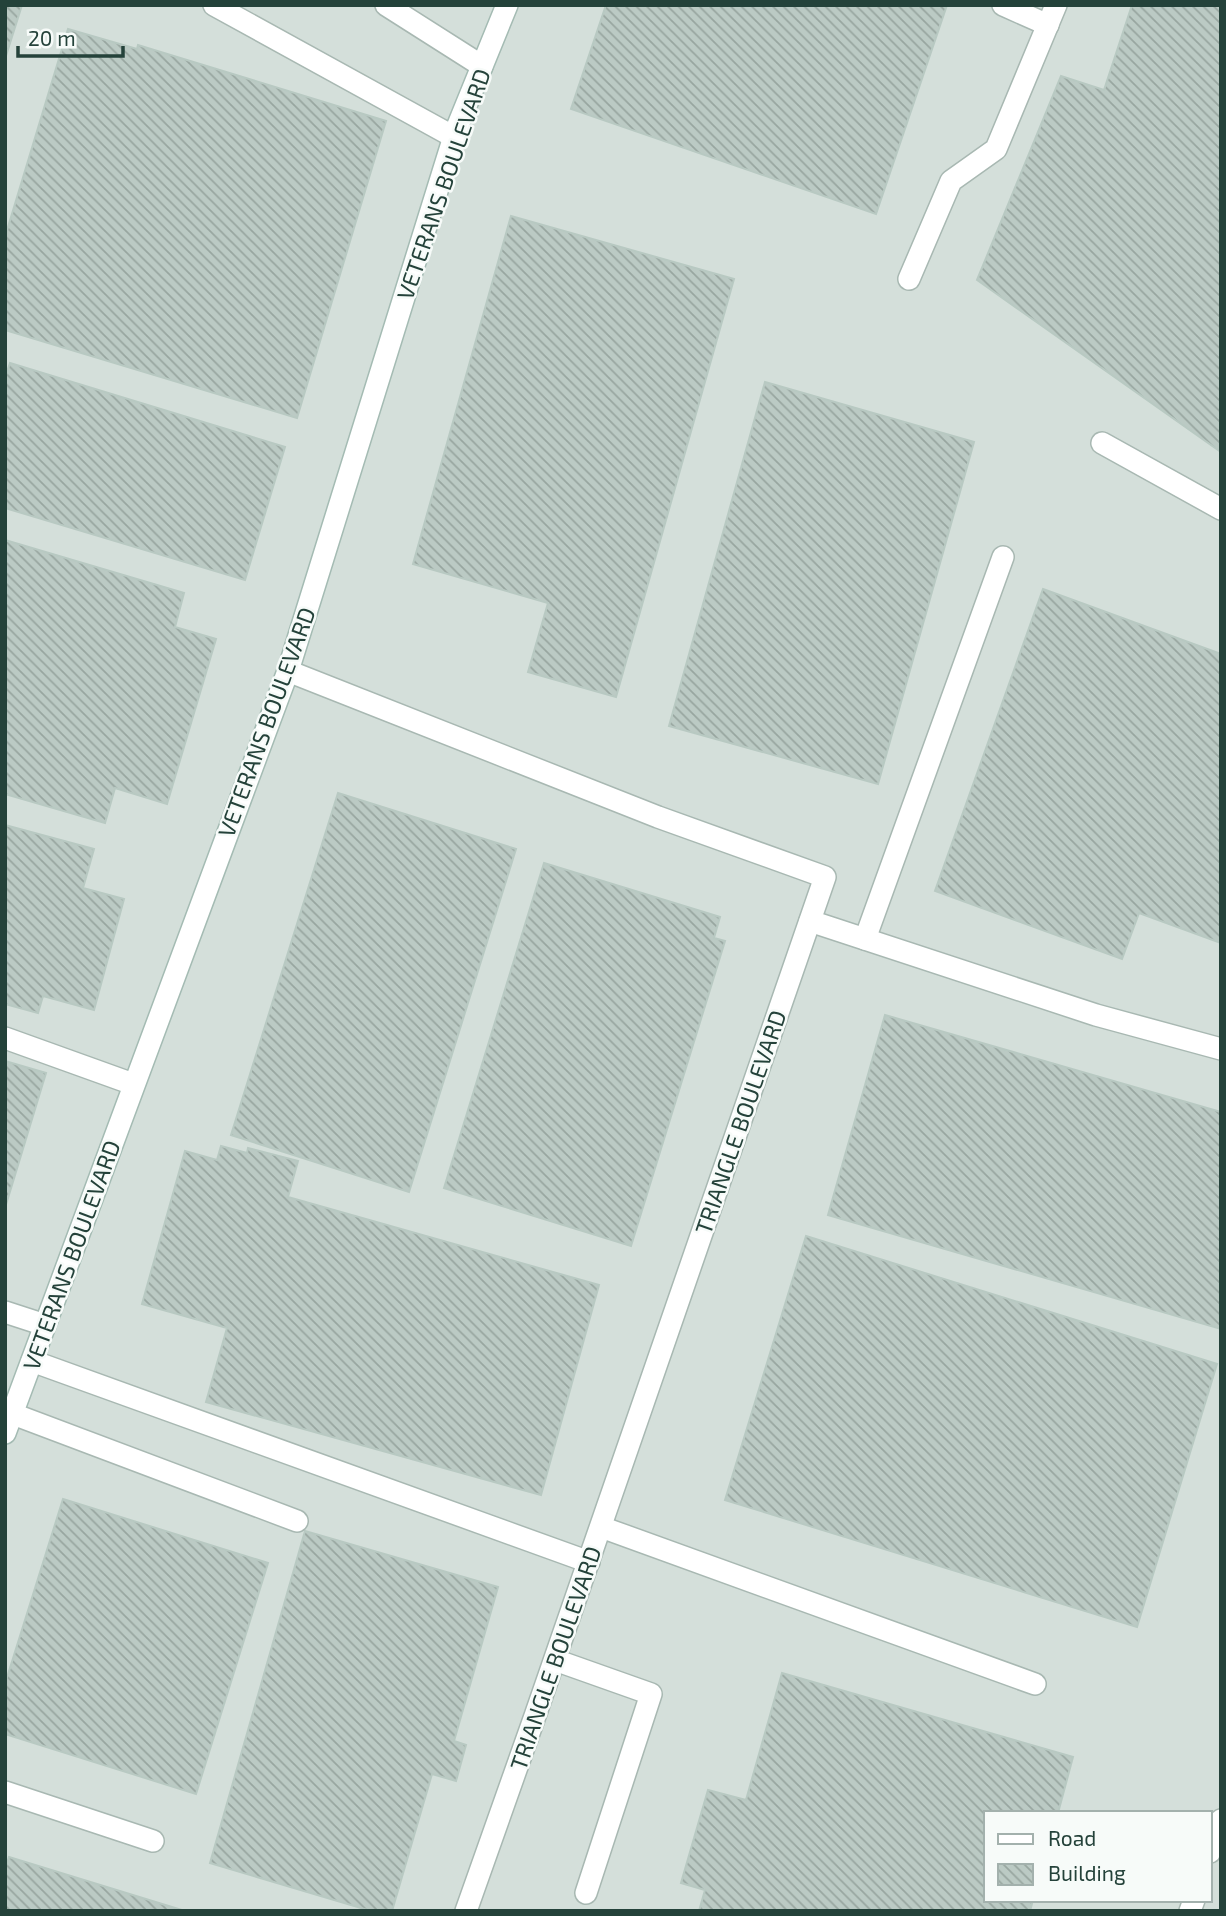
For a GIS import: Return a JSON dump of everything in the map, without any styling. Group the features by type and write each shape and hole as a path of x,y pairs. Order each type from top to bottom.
{"street":[{"path":"214,5 454,137"},
{"path":"386,5 482,66"},
{"name":"VETERANS BOULEVARD","path":"8,1419 32,1361 288,671 454,137 507,5"},
{"path":"909,279 951,181 996,149 1052,15 1003,5"},
{"path":"1102,443 1221,509"},
{"path":"865,939 1003,557"},
{"name":"TRIANGLE BOULEVARD","path":"288,671 645,812 825,877 466,1911"},
{"path":"810,921 1096,1014 1221,1049"},
{"path":"5,1038 133,1084"},
{"path":"5,1312 45,1325"},
{"path":"32,1361 589,1562"},
{"path":"8,1419 297,1521"},
{"path":"601,1527 1035,1684"},
{"path":"555,1660 651,1694 586,1893"},
{"path":"5,1792 153,1841"},
{"path":"1212,1846 1221,1821"}],"shaded area":[{"path":"5,5 1221,5 1221,1911 5,1911"}],"building":[{"path":"5,5 22,5 5,59"},
{"path":"606,5 947,5 876,214 571,109"},
{"path":"1132,5 1221,5 1221,452 977,280 1061,76 1104,90"},
{"path":"68,29 137,49 138,45 386,121 297,418 5,330 5,237"},
{"path":"511,216 734,279 616,697 528,672 548,603 413,564"},
{"path":"10,363 285,447 245,580 5,508 5,378"},
{"path":"765,382 974,442 878,784 669,726"},
{"path":"5,540 184,593 175,627 216,639 167,804 115,788 105,823 5,794"},
{"path":"1043,589 1221,654 1221,943 1139,913 1122,959 935,891"},
{"path":"338,793 516,849 409,1192 231,1135"},
{"path":"5,825 94,849 83,888 124,899 94,1010 43,996 38,1013 5,1004"},
{"path":"544,863 720,917 714,938 725,941 631,1246 444,1188"},
{"path":"885,1015 1221,1112 1221,1329 828,1215"},
{"path":"5,1061 46,1073 5,1208"},
{"path":"221,1146 247,1153 248,1148 298,1161 288,1197 599,1285 541,1495 206,1402 227,1328 142,1304 185,1151 217,1160"},
{"path":"806,1236 1217,1364 1137,1627 725,1500"},
{"path":"63,1499 268,1563 196,1794 5,1734 5,1684"},
{"path":"305,1531 498,1587 454,1741 466,1745 456,1781 432,1774 392,1911 371,1911 210,1863"},
{"path":"782,1673 1073,1757 1059,1811 984,1811 984,1902 1032,1902 1030,1911 699,1911 705,1890 681,1883 708,1790 746,1800"},
{"path":"9,1857 185,1911 5,1911 5,1869"}]}
